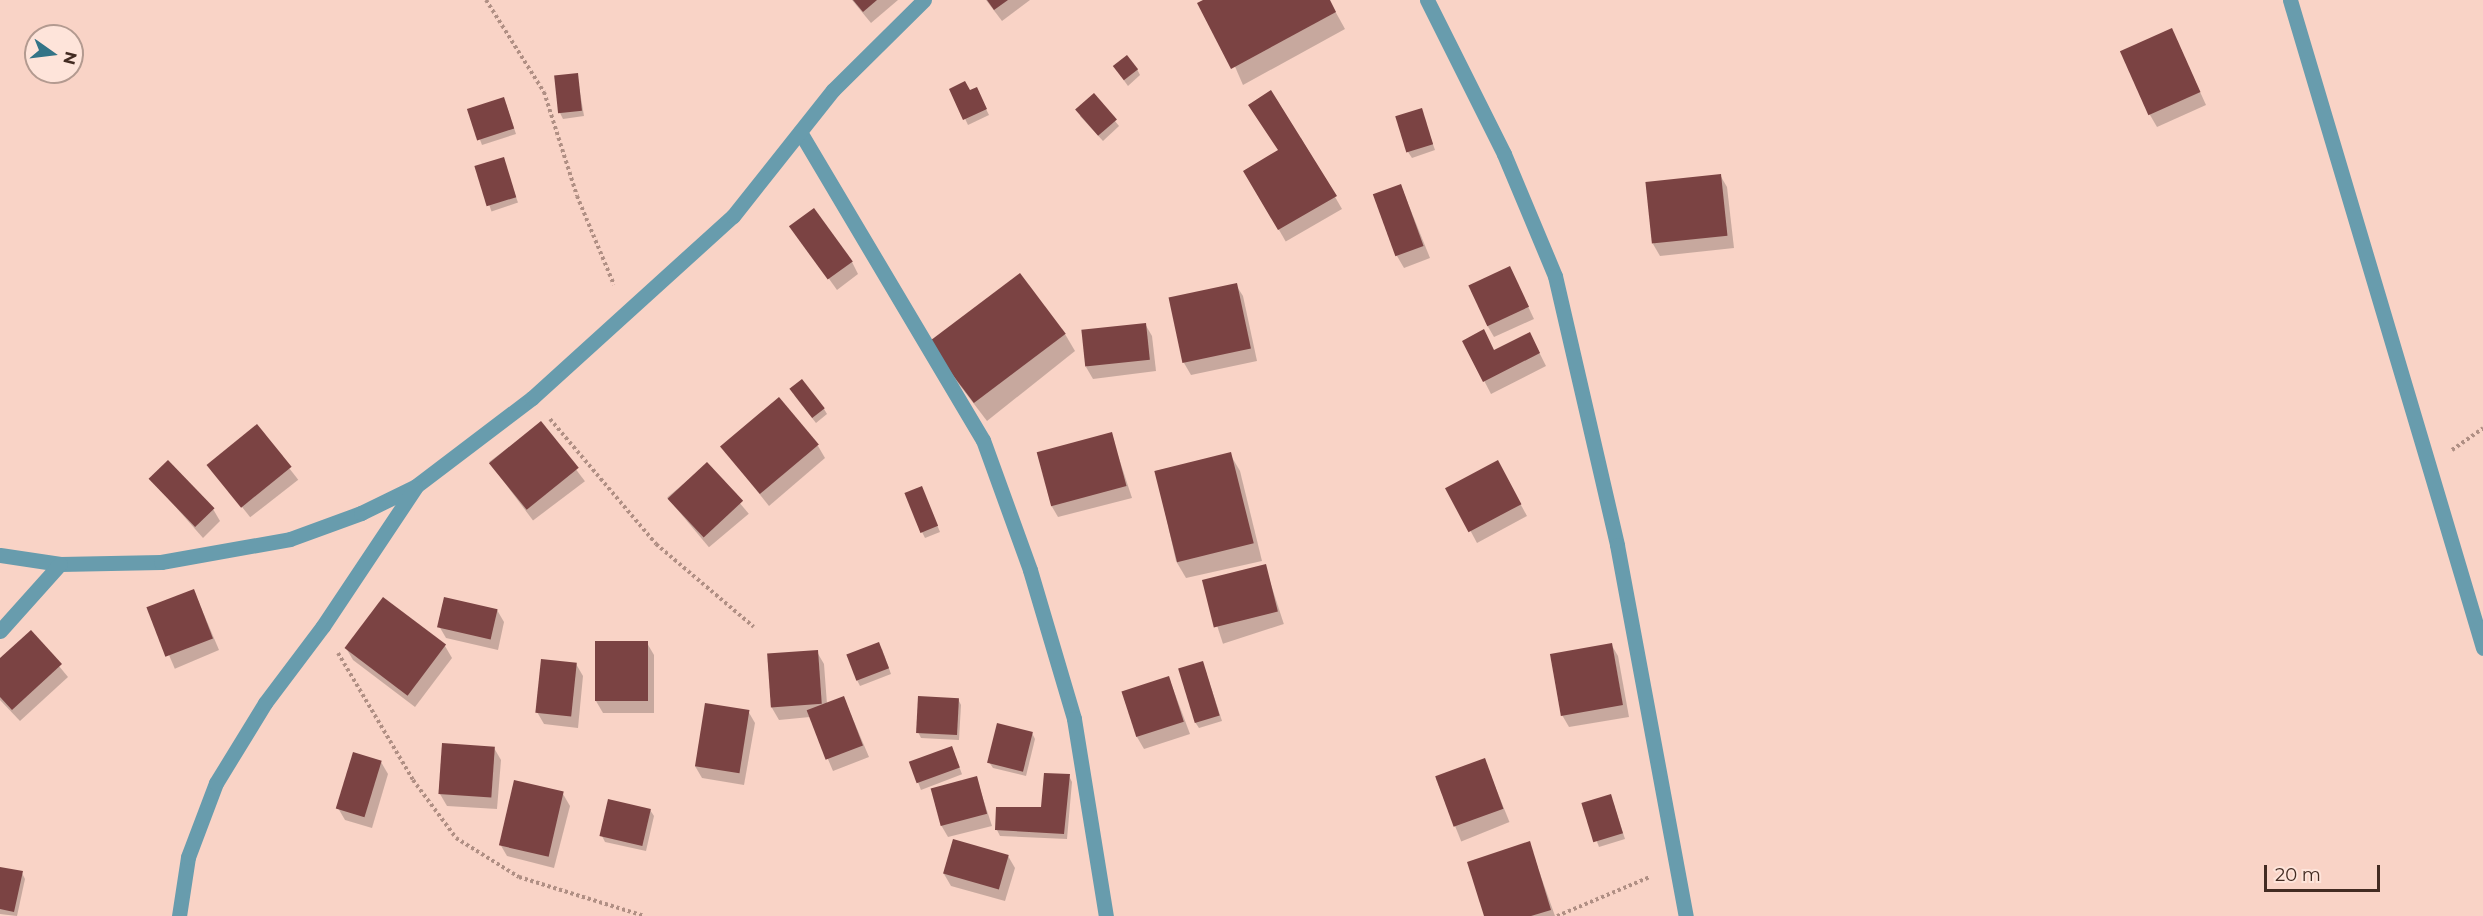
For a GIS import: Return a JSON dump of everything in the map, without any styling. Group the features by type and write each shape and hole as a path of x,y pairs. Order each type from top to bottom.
{"street":[{"path":"0,555 60,564 161,562 290,539 362,513 417,486 532,398 624,310 732,216 833,90 924,0"},
{"path":"1426,0 1504,154 1555,276 1617,545 1686,916"},
{"path":"2290,0 2483,648"},
{"path":"800,132 983,440 1030,570 1074,719 1106,916"},
{"path":"179,916 188,857 216,783 265,703 323,626 417,486"},
{"path":"0,631 60,564"}],"path":[{"path":"486,0 544,92 577,196 624,310"},
{"path":"532,398 656,544 754,627"},
{"path":"2429,466 2483,428"},
{"path":"323,626 412,780 456,838 519,877 644,916"},
{"path":"1557,916 1676,866"}],"building":[{"path":"853,0 877,0 863,12"},
{"path":"987,0 1008,0 994,10"},
{"path":"1203,0 1330,0 1336,12 1231,69 1197,3"},
{"path":"2172,28 2200,92 2148,115 2120,51"},
{"path":"1127,55 1138,69 1124,80 1113,66"},
{"path":"578,73 582,111 558,113 554,76"},
{"path":"965,81 970,90 977,87 987,109 963,120 949,89"},
{"path":"1271,90 1337,196 1278,230 1243,171 1278,150 1248,105"},
{"path":"1094,93 1117,119 1098,136 1075,109"},
{"path":"504,97 514,128 477,140 467,109"},
{"path":"1422,108 1433,144 1406,153 1395,116"},
{"path":"504,157 516,197 487,206 474,166"},
{"path":"1721,174 1727,236 1652,244 1645,182"},
{"path":"1401,184 1424,246 1395,256 1373,194"},
{"path":"814,208 853,261 828,280 789,226"},
{"path":"1510,266 1529,307 1487,326 1468,285"},
{"path":"1020,273 1066,334 974,403 928,342"},
{"path":"1237,283 1251,349 1182,363 1169,298"},
{"path":"1146,323 1150,360 1085,367 1081,330"},
{"path":"1484,329 1494,350 1530,332 1540,353 1483,382 1462,341"},
{"path":"802,379 825,408 812,418 789,389"},
{"path":"779,397 819,444 760,494 720,446"},
{"path":"541,421 579,468 527,510 489,463"},
{"path":"257,424 292,467 241,508 206,465"},
{"path":"1112,432 1126,486 1051,506 1037,452"},
{"path":"1231,452 1254,543 1177,562 1154,471"},
{"path":"168,460 215,508 195,527 149,479"},
{"path":"1498,460 1521,504 1468,532 1445,488"},
{"path":"707,462 743,501 704,538 668,499"},
{"path":"922,486 938,526 920,533 904,493"},
{"path":"1266,564 1278,612 1214,628 1202,580"},
{"path":"194,589 213,638 165,657 146,607"},
{"path":"383,597 446,645 408,696 344,648"},
{"path":"444,597 498,609 491,640 437,627"},
{"path":"31,630 62,664 12,710 0,697 0,658"},
{"path":"595,641 648,641 648,701 595,701"},
{"path":"879,642 889,668 856,681 846,655"},
{"path":"1612,643 1623,705 1561,716 1550,654"},
{"path":"818,650 822,704 771,707 767,654"},
{"path":"541,659 577,663 571,716 535,713"},
{"path":"1203,661 1220,716 1195,723 1178,669"},
{"path":"1169,676 1184,722 1136,737 1121,691"},
{"path":"844,696 863,745 826,760 807,710"},
{"path":"918,696 959,698 957,735 916,733"},
{"path":"705,703 749,710 739,773 695,766"},
{"path":"997,723 1033,732 1023,772 987,763"},
{"path":"442,743 495,747 491,798 438,794"},
{"path":"952,746 960,768 917,783 909,762"},
{"path":"353,752 382,761 364,817 336,808"},
{"path":"1485,758 1503,809 1454,827 1435,776"},
{"path":"1044,773 1070,774 1064,834 995,830 996,807 1041,807"},
{"path":"977,776 987,814 941,826 931,788"},
{"path":"514,780 564,791 549,857 499,845"},
{"path":"1611,794 1623,833 1593,842 1581,803"},
{"path":"608,799 651,809 642,846 599,836"},
{"path":"953,839 1009,855 999,890 943,874"},
{"path":"1530,841 1551,910 1531,916 1484,916 1467,862"},
{"path":"0,867 23,871 14,912 0,909"}]}
